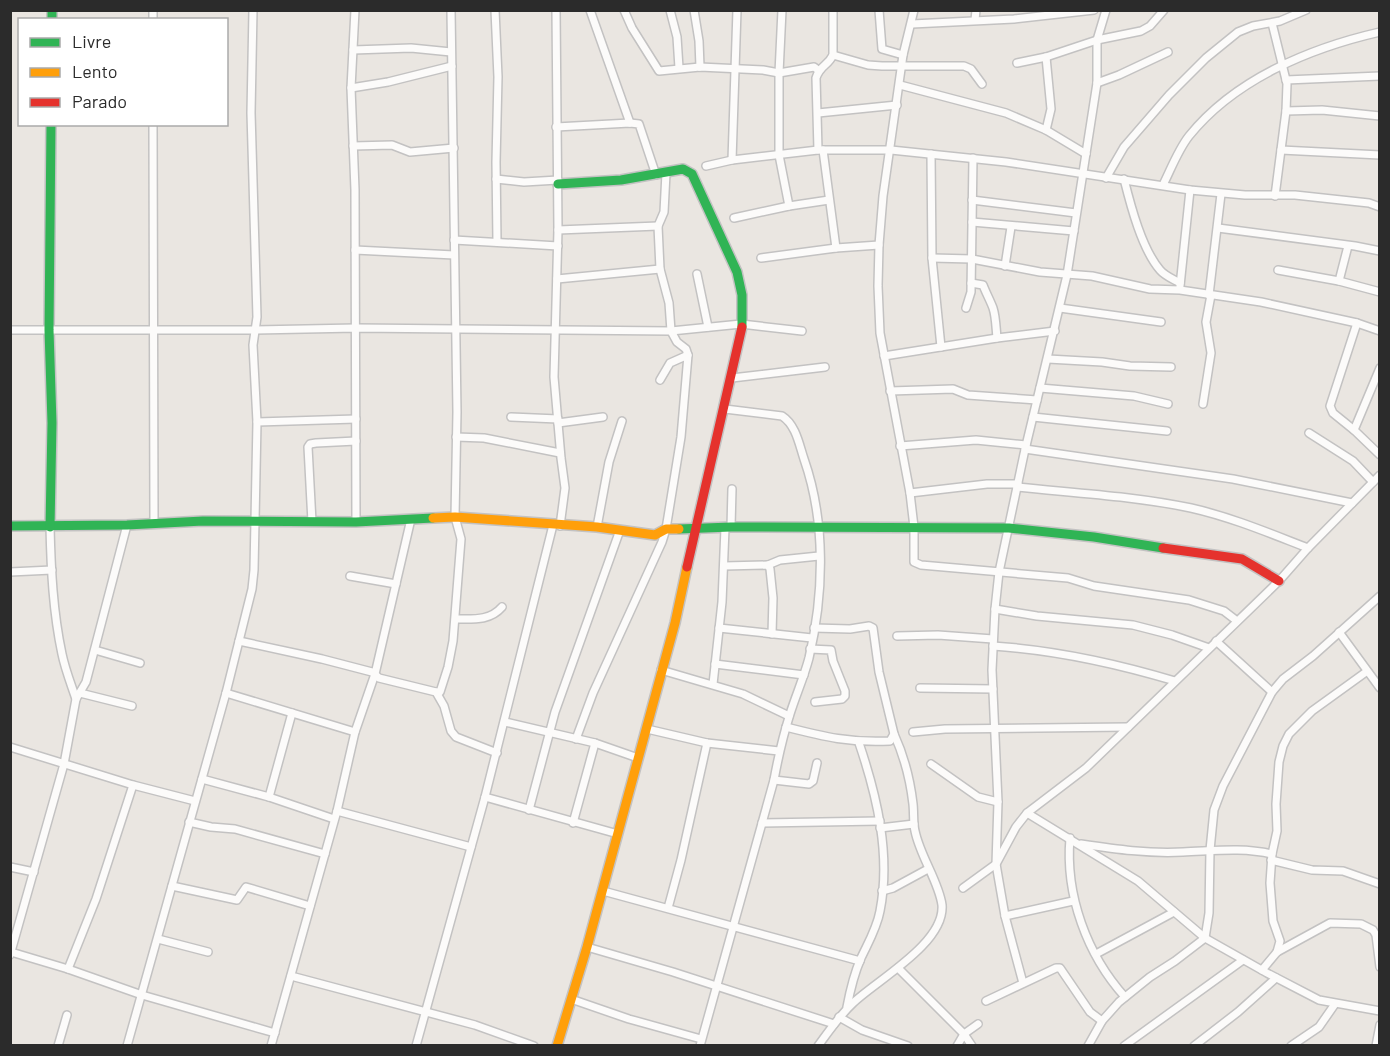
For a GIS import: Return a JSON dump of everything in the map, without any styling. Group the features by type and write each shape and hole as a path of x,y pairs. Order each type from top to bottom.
{"street":[{"path":"127,1046 226,693 254,570 256,422 253,345 257,306 251,112 253,10"},
{"path":"355,10 351,88 356,250 356,522"},
{"path":"239,640 322,658 375,674 379,678 440,692 448,667 456,619 456,581 461,539 455,517 454,148 451,10"},
{"path":"495,10 498,77 497,242"},
{"path":"416,1046 497,753 566,489 560,453 554,377 558,246 556,10"},
{"path":"591,10 630,123"},
{"path":"624,10 632,28 657,69 661,71 700,67 779,73 814,67 818,70"},
{"path":"670,10 679,68"},
{"path":"694,10 699,40 700,67"},
{"path":"732,160 737,10"},
{"path":"782,10 779,155 789,206"},
{"path":"833,10 833,55 830,61 818,70 816,78 821,150 836,248"},
{"path":"879,10 882,49 903,56"},
{"path":"914,10 903,56 879,245 879,321 910,493 914,527 914,562 1068,578 1094,586 1189,600 1212,606 1237,621"},
{"path":"975,20 976,10"},
{"path":"912,24 1014,19 1094,10"},
{"path":"1023,982 1005,916 996,864 998,802 993,689 995,609 999,572 1067,275 1096,83 1097,40 1106,10"},
{"path":"1017,63 1046,57 1097,40 1141,31 1150,26 1164,10"},
{"path":"1106,178 1124,147 1169,95 1206,58 1238,32 1253,26 1272,23 1293,13 1306,10"},
{"path":"1272,23 1286,80 1286,111 1275,196"},
{"path":"1163,185 1188,138 1210,114 1260,76 1358,37 1380,32"},
{"path":"352,50 411,48 451,52"},
{"path":"1096,83 1168,52"},
{"path":"833,55 868,65 964,66 971,69 982,84"},
{"path":"1046,57 1051,109 1046,130"},
{"path":"351,88 388,82 452,66"},
{"path":"1286,80 1380,76"},
{"path":"900,84 1006,113 1046,130 1086,154"},
{"path":"818,113 897,105"},
{"path":"1286,111 1322,110 1380,116"},
{"path":"556,127 630,123 640,125 661,174 664,212 658,226 660,269 669,303 671,331 677,342 686,349 688,355 681,437 666,530 650,571 593,693 576,739"},
{"path":"51,126 49,330 52,423 50,527 52,570 62,655 78,696"},
{"path":"153,126 154,523"},
{"path":"353,146 392,145 410,152 454,148"},
{"path":"706,166 732,160 821,150 891,150 973,158 1221,194 1294,195 1369,203 1380,207"},
{"path":"1281,150 1380,155"},
{"path":"931,154 932,258 941,347"},
{"path":"966,308 971,283 973,158"},
{"path":"496,179 597,184 688,170 692,174 737,272 742,295 742,334 678,613 603,891 557,1046"},
{"path":"1124,179 1129,200 1150,255 1161,271 1180,286 1210,295 1261,302 1356,323 1380,331"},
{"path":"1180,286 1190,190"},
{"path":"1203,404 1211,353 1206,329 1221,194"},
{"path":"734,218 829,200"},
{"path":"972,200 1076,213"},
{"path":"972,222 1074,231"},
{"path":"558,230 658,226"},
{"path":"1005,266 1011,227"},
{"path":"1218,228 1380,251"},
{"path":"454,240 558,246"},
{"path":"761,258 879,245"},
{"path":"1339,281 1348,246"},
{"path":"356,250 454,255"},
{"path":"932,258 972,259 1067,275 1092,276 1150,289 1180,286"},
{"path":"557,279 660,269"},
{"path":"1278,270 1339,281 1380,292"},
{"path":"697,274 708,327"},
{"path":"971,283 983,285 985,288 994,309 997,338"},
{"path":"1060,308 1161,322"},
{"path":"1356,323 1330,406 1333,414 1380,454"},
{"path":"10,330 356,328 671,331 741,324 802,332"},
{"path":"884,356 1055,331"},
{"path":"660,380 670,363 688,355"},
{"path":"1048,359 1171,367"},
{"path":"732,378 825,367"},
{"path":"1354,430 1380,368"},
{"path":"1040,388 1134,396 1168,404"},
{"path":"890,391 952,389 968,395 1037,400"},
{"path":"571,999 700,1042 774,780 779,751 804,675 819,589 820,527 809,471 788,420 782,416 725,409"},
{"path":"511,417 558,421 603,417"},
{"path":"1033,417 1167,431"},
{"path":"256,422 356,419"},
{"path":"597,527 609,462 622,421"},
{"path":"1309,433 1353,461 1373,482"},
{"path":"456,437 484,438 560,453"},
{"path":"900,446 976,440 1233,479 1352,503"},
{"path":"312,522 308,447 316,442 356,441"},
{"path":"963,888 996,864 1016,826 1027,813 1086,768 1279,581 1380,475"},
{"path":"910,493 987,484 1018,485 1126,498 1190,508 1251,525 1308,548"},
{"path":"713,684 732,489"},
{"path":"10,526 356,522 455,517 556,526 597,527 655,535 666,530 696,528 1009,528 1094,537 1242,559 1279,581"},
{"path":"271,1046 336,815 355,732 375,674 411,519"},
{"path":"127,525 86,682 78,696 64,764 11,954 68,969 142,995 275,1033"},
{"path":"529,810 548,732 620,530"},
{"path":"724,566 768,565 780,560 819,556"},
{"path":"768,565 773,598 772,634"},
{"path":"10,572 52,570"},
{"path":"350,576 396,584"},
{"path":"1088,1046 1102,1021 1125,997 1205,938 1209,913 1210,850 1214,810 1223,786 1272,692 1283,679 1380,596"},
{"path":"456,619 482,619 502,607"},
{"path":"995,609 1037,616 1133,625 1209,648"},
{"path":"814,628 850,629 869,626 873,628 879,672 894,734 905,759 914,824 922,855 942,906 940,921 935,931 898,968 846,1009 818,1046"},
{"path":"719,628 812,638"},
{"path":"1339,632 1366,672 1380,688"},
{"path":"897,636 938,635 1054,651 1175,681"},
{"path":"1216,641 1272,692"},
{"path":"810,649 831,650 833,662 846,691 842,699 815,702"},
{"path":"95,650 140,663"},
{"path":"715,664 804,675"},
{"path":"661,670 713,684 770,706 789,716"},
{"path":"1277,952 1280,941 1273,921 1271,857 1277,831 1279,762 1289,734 1312,711 1366,672"},
{"path":"920,688 993,689"},
{"path":"436,692 456,738 497,753"},
{"path":"226,693 355,732"},
{"path":"78,696 132,706"},
{"path":"268,797 292,713"},
{"path":"505,722 595,743 638,758"},
{"path":"786,727 860,743 890,741 894,734"},
{"path":"913,732 933,729 1128,727"},
{"path":"647,729 706,743 779,751"},
{"path":"573,823 595,743"},
{"path":"668,908 681,860 706,743"},
{"path":"846,1009 860,961 880,912 882,891 880,825 874,785 860,743"},
{"path":"10,747 133,785 195,801"},
{"path":"774,780 809,784 813,782 816,763"},
{"path":"931,764 978,797 998,802"},
{"path":"202,779 336,815 471,847"},
{"path":"68,969 99,890 133,785"},
{"path":"485,797 618,834"},
{"path":"1027,813 1138,882 1205,938 1243,960 1319,1000 1380,1011"},
{"path":"189,822 208,827 235,829 325,854"},
{"path":"762,823 914,824"},
{"path":"1070,838 1068,856 1073,901 1109,979 1125,997"},
{"path":"1078,844 1129,851 1244,850 1312,870 1343,872 1380,884"},
{"path":"10,867 34,872"},
{"path":"882,891 893,888 928,869"},
{"path":"172,886 237,900 246,887 310,906"},
{"path":"603,891 860,961"},
{"path":"1005,916 1073,901"},
{"path":"1096,954 1174,912"},
{"path":"1262,970 1277,952 1330,923 1361,924 1373,930 1376,935 1380,967"},
{"path":"158,939 208,952"},
{"path":"587,947 834,1024"},
{"path":"1124,1046 1243,960"},
{"path":"898,968 964,1034 972,1046"},
{"path":"986,1000 1023,982 1060,968 1090,1012 1102,1021"},
{"path":"291,976 475,1025 534,1046"},
{"path":"1194,1046 1239,1012 1276,978"},
{"path":"1291,1046 1318,1027 1335,1004"},
{"path":"58,1046 67,1015"},
{"path":"839,1017 862,1030 908,1046"},
{"path":"957,1046 964,1034 978,1024"},
{"path":"1376,1046 1380,1025"}],"traffic: fast":[{"path":"52,10 52,18"},
{"path":"50,527 51,126"},
{"path":"558,184 621,180 683,169 692,174 737,272 742,295 742,327"},
{"path":"10,526 127,525 203,521 356,522 433,518"},
{"path":"679,529 731,527 1009,528 1094,537 1163,548"}],"traffic: slow":[{"path":"433,518 455,517 597,527 655,535 666,529 679,529"},
{"path":"557,1046 587,947 675,623 687,567"}],"traffic: jam":[{"path":"687,567 742,327"},
{"path":"1163,548 1242,559 1279,581"}]}
